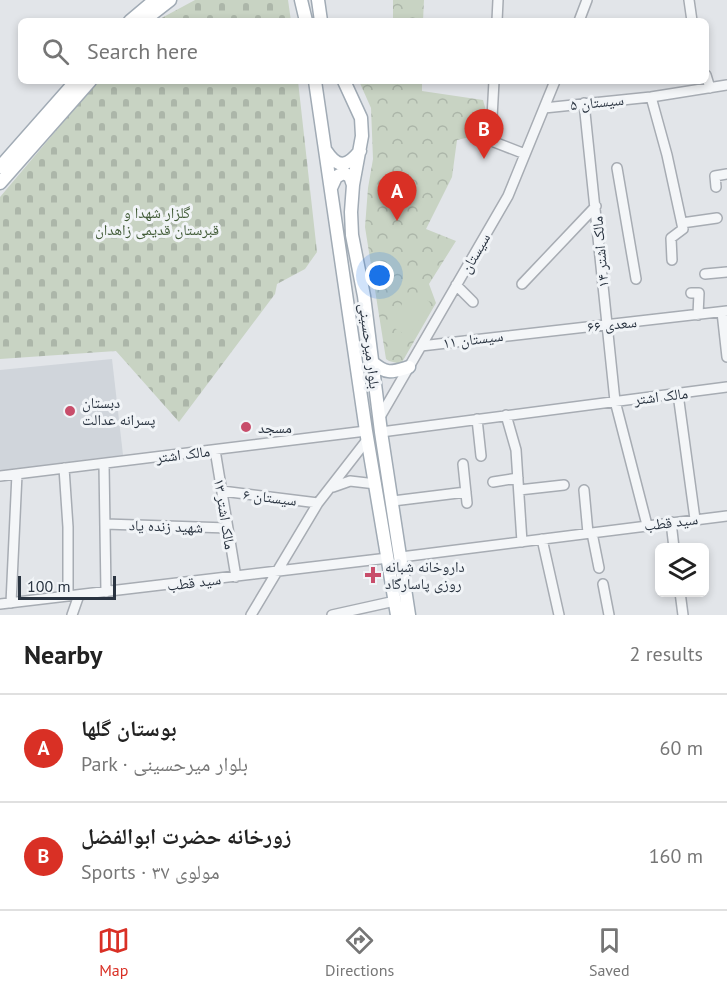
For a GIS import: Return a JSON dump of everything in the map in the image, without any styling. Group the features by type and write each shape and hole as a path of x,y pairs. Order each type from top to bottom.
{"main road":[{"path":"133,18 154,0"},
{"path":"147,18 170,0"},
{"path":"302,0 305,18"},
{"path":"318,0 321,18"},
{"path":"0,167 73,84"},
{"path":"0,183 87,84"},
{"name":"بلوار میرحسینی","path":"315,84 367,435 376,484 409,615"},
{"name":"بلوار میرحسینی","path":"345,84 361,118 361,150 353,185 352,235 364,296 381,432 393,501 397,615"},
{"path":"325,150 332,160 344,164 361,150"},
{"path":"331,189 336,177 343,173 350,176 353,185"},
{"path":"372,362 381,370 388,372 409,367"}],"street":[{"path":"497,18 498,0"},
{"path":"580,18 588,0"},
{"path":"689,0 692,18"},
{"path":"494,84 491,136 494,142 525,154"},
{"name":"سیستان","path":"380,417 508,196 554,84"},
{"path":"709,84 710,88"},
{"name":"سیستان ۵","path":"544,108 651,97 727,85"},
{"path":"651,97 667,155 683,229 671,238 672,260"},
{"name":"مالک اشتر ۱۴","path":"584,103 615,401 647,525"},
{"path":"617,168 636,279"},
{"path":"716,187 715,176 727,174"},
{"path":"522,284 596,206"},
{"path":"682,223 717,218"},
{"path":"705,274 727,272"},
{"path":"456,285 473,302"},
{"path":"691,293 699,293 698,315"},
{"path":"725,312 727,357"},
{"name":"سعدی ۶۶","path":"525,333 725,312"},
{"name":"سیستان ۱۱","path":"421,346 525,333"},
{"name":"مالک اشتر","path":"381,432 727,387"},
{"path":"678,394 695,519"},
{"path":"506,415 516,450 522,542"},
{"path":"477,418 481,456"},
{"path":"251,615 318,503 367,435"},
{"name":"مالک اشتر","path":"0,476 215,450 367,435"},
{"name":"مالک اشتر ۱۳","path":"215,450 236,577"},
{"path":"104,464 106,592"},
{"path":"463,464 467,503"},
{"path":"64,468 68,527 68,596"},
{"path":"11,603 17,474"},
{"path":"493,482 518,478"},
{"path":"329,489 350,481 376,484"},
{"path":"519,490 564,485"},
{"path":"584,490 590,533 599,567"},
{"name":"سیستان ۶","path":"222,491 318,503"},
{"path":"393,501 466,492"},
{"name":"سید قطب","path":"0,604 727,516"},
{"path":"671,522 673,543"},
{"name":"شهید زنده یاد","path":"105,524 228,528"},
{"path":"542,539 559,615"},
{"path":"603,584 609,615"},
{"path":"72,615 79,595"},
{"path":"681,597 683,615"},
{"path":"332,615 395,601"}],"shaded area":[{"name":"دبستان پسرانه عدالت","path":"112,359 123,455 0,471 0,370"}],"green space":[{"path":"195,0 288,0 291,18 162,18"},
{"path":"393,0 424,0 423,18 393,18"},
{"name":"گلزار شهدا و قبرستان قدیمی زاهدان","path":"95,84 298,84 317,252 305,269 277,284 275,294 179,422 116,351 0,359 0,197"},
{"path":"360,84 422,84 422,91 483,100 492,132 457,140 452,177 426,229 456,241 429,284 436,303 401,364 386,359 365,227 373,159 371,108"},
{"path":"410,290 430,302 408,337 390,325"}],"place":[{"name":"زورخانه حضرت ابوالفضل","path":"484,159"},
{"name":"بوستان گلها","path":"397,221"},
{"name":"دبستان پسرانه عدالت","path":"70,411"},
{"name":"مسجد","path":"246,427"},
{"name":"داروخانه شبانه روزی پاسارگاد","path":"373,575"}]}
